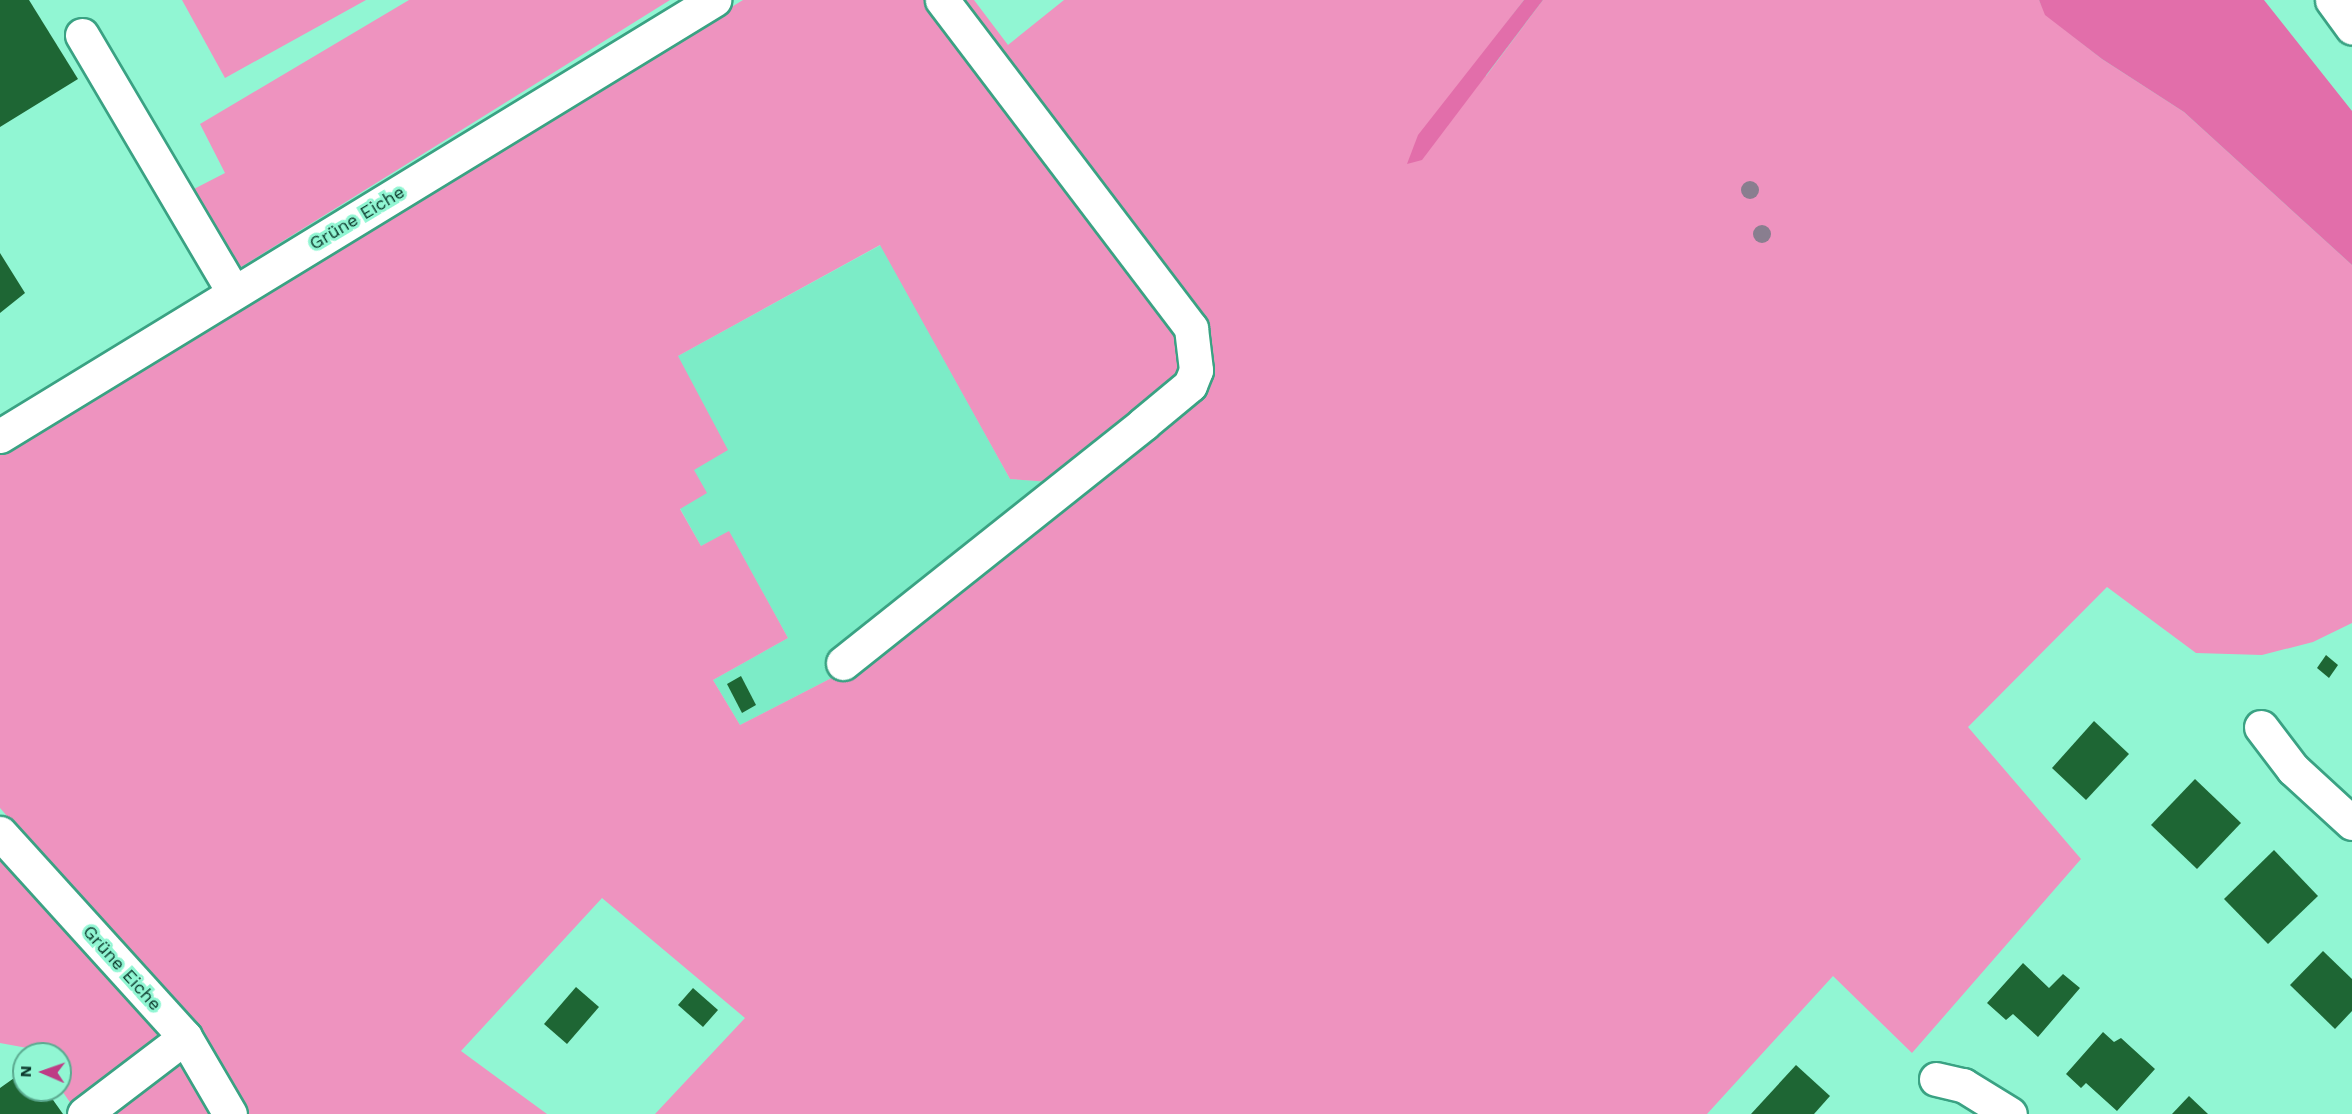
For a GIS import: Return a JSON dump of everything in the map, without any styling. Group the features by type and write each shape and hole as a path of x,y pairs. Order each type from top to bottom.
{"street":[{"name":"Grüne Eiche","path":"0,436 714,0"},
{"path":"843,663 954,580 1055,490 1151,418 1190,385 1196,370 1191,328 942,0"},
{"path":"2332,0 2352,28"},
{"path":"82,35 234,293"},
{"path":"2261,727 2294,769 2352,823"},
{"name":"Grüne Eiche","path":"0,833 185,1037 230,1114"},
{"path":"84,1114 185,1037"},
{"path":"1936,1079 1963,1085 2010,1114"}],"shaded area":[{"path":"182,0 366,0 225,78"},
{"path":"409,0 670,0 238,269 192,190 225,173 200,124"},
{"path":"743,0 974,0 1008,45 1064,0 1524,0 1476,63 1486,76 1543,0 2039,0 2046,15 2102,59 2184,112 2352,265 2352,623 2313,642 2262,655 2196,653 2107,587 1968,727 2081,859 1912,1053 1833,976 1707,1114 655,1114 745,1018 602,898 461,1051 547,1114 240,1114 218,1055 0,808 0,454","holes":["880,245 1010,479 1050,482 849,669 740,725 713,680 788,638 729,531 701,546 680,509 707,493 694,470 728,450 678,356"]},
{"path":"1524,0 1543,0 1422,160 1407,164 1418,135"},
{"path":"2039,0 2264,0 2352,111 2352,265 2184,112 2102,59 2045,15"},
{"path":"881,245 1010,479 1050,482 849,669 740,725 713,680 788,638 729,532 701,546 680,508 694,470 678,356"},
{"path":"0,852 177,1036 74,1108 70,1102 72,1102 72,1042 12,1042 12,1045 0,1043"},
{"path":"186,1056 215,1114 103,1114"}],"building":[{"path":"0,0 29,0 78,79 0,127"},
{"path":"0,253 25,293 0,313"},
{"path":"2326,655 2338,665 2329,678 2317,668"},
{"path":"741,676 756,705 742,713 727,684"},
{"path":"2094,721 2129,754 2086,800 2052,768"},
{"path":"2195,779 2241,823 2197,869 2151,825"},
{"path":"2274,850 2318,896 2268,944 2224,899"},
{"path":"2323,951 2352,979 2352,1011 2335,1029 2290,985"},
{"path":"2023,963 2049,988 2063,974 2080,988 2038,1037 2013,1014 2006,1020 1987,1003"},
{"path":"576,987 599,1007 567,1044 544,1024"},
{"path":"693,988 718,1010 703,1027 678,1005"},
{"path":"2103,1032 2114,1042 2121,1038 2155,1069 2117,1111 2086,1083 2081,1088 2066,1074"},
{"path":"1796,1065 1830,1096 1814,1114 1751,1114"},
{"path":"12,1080 12,1102 54,1102 63,1114 0,1114 0,1088"},
{"path":"2189,1096 2208,1114 2172,1114"}]}
